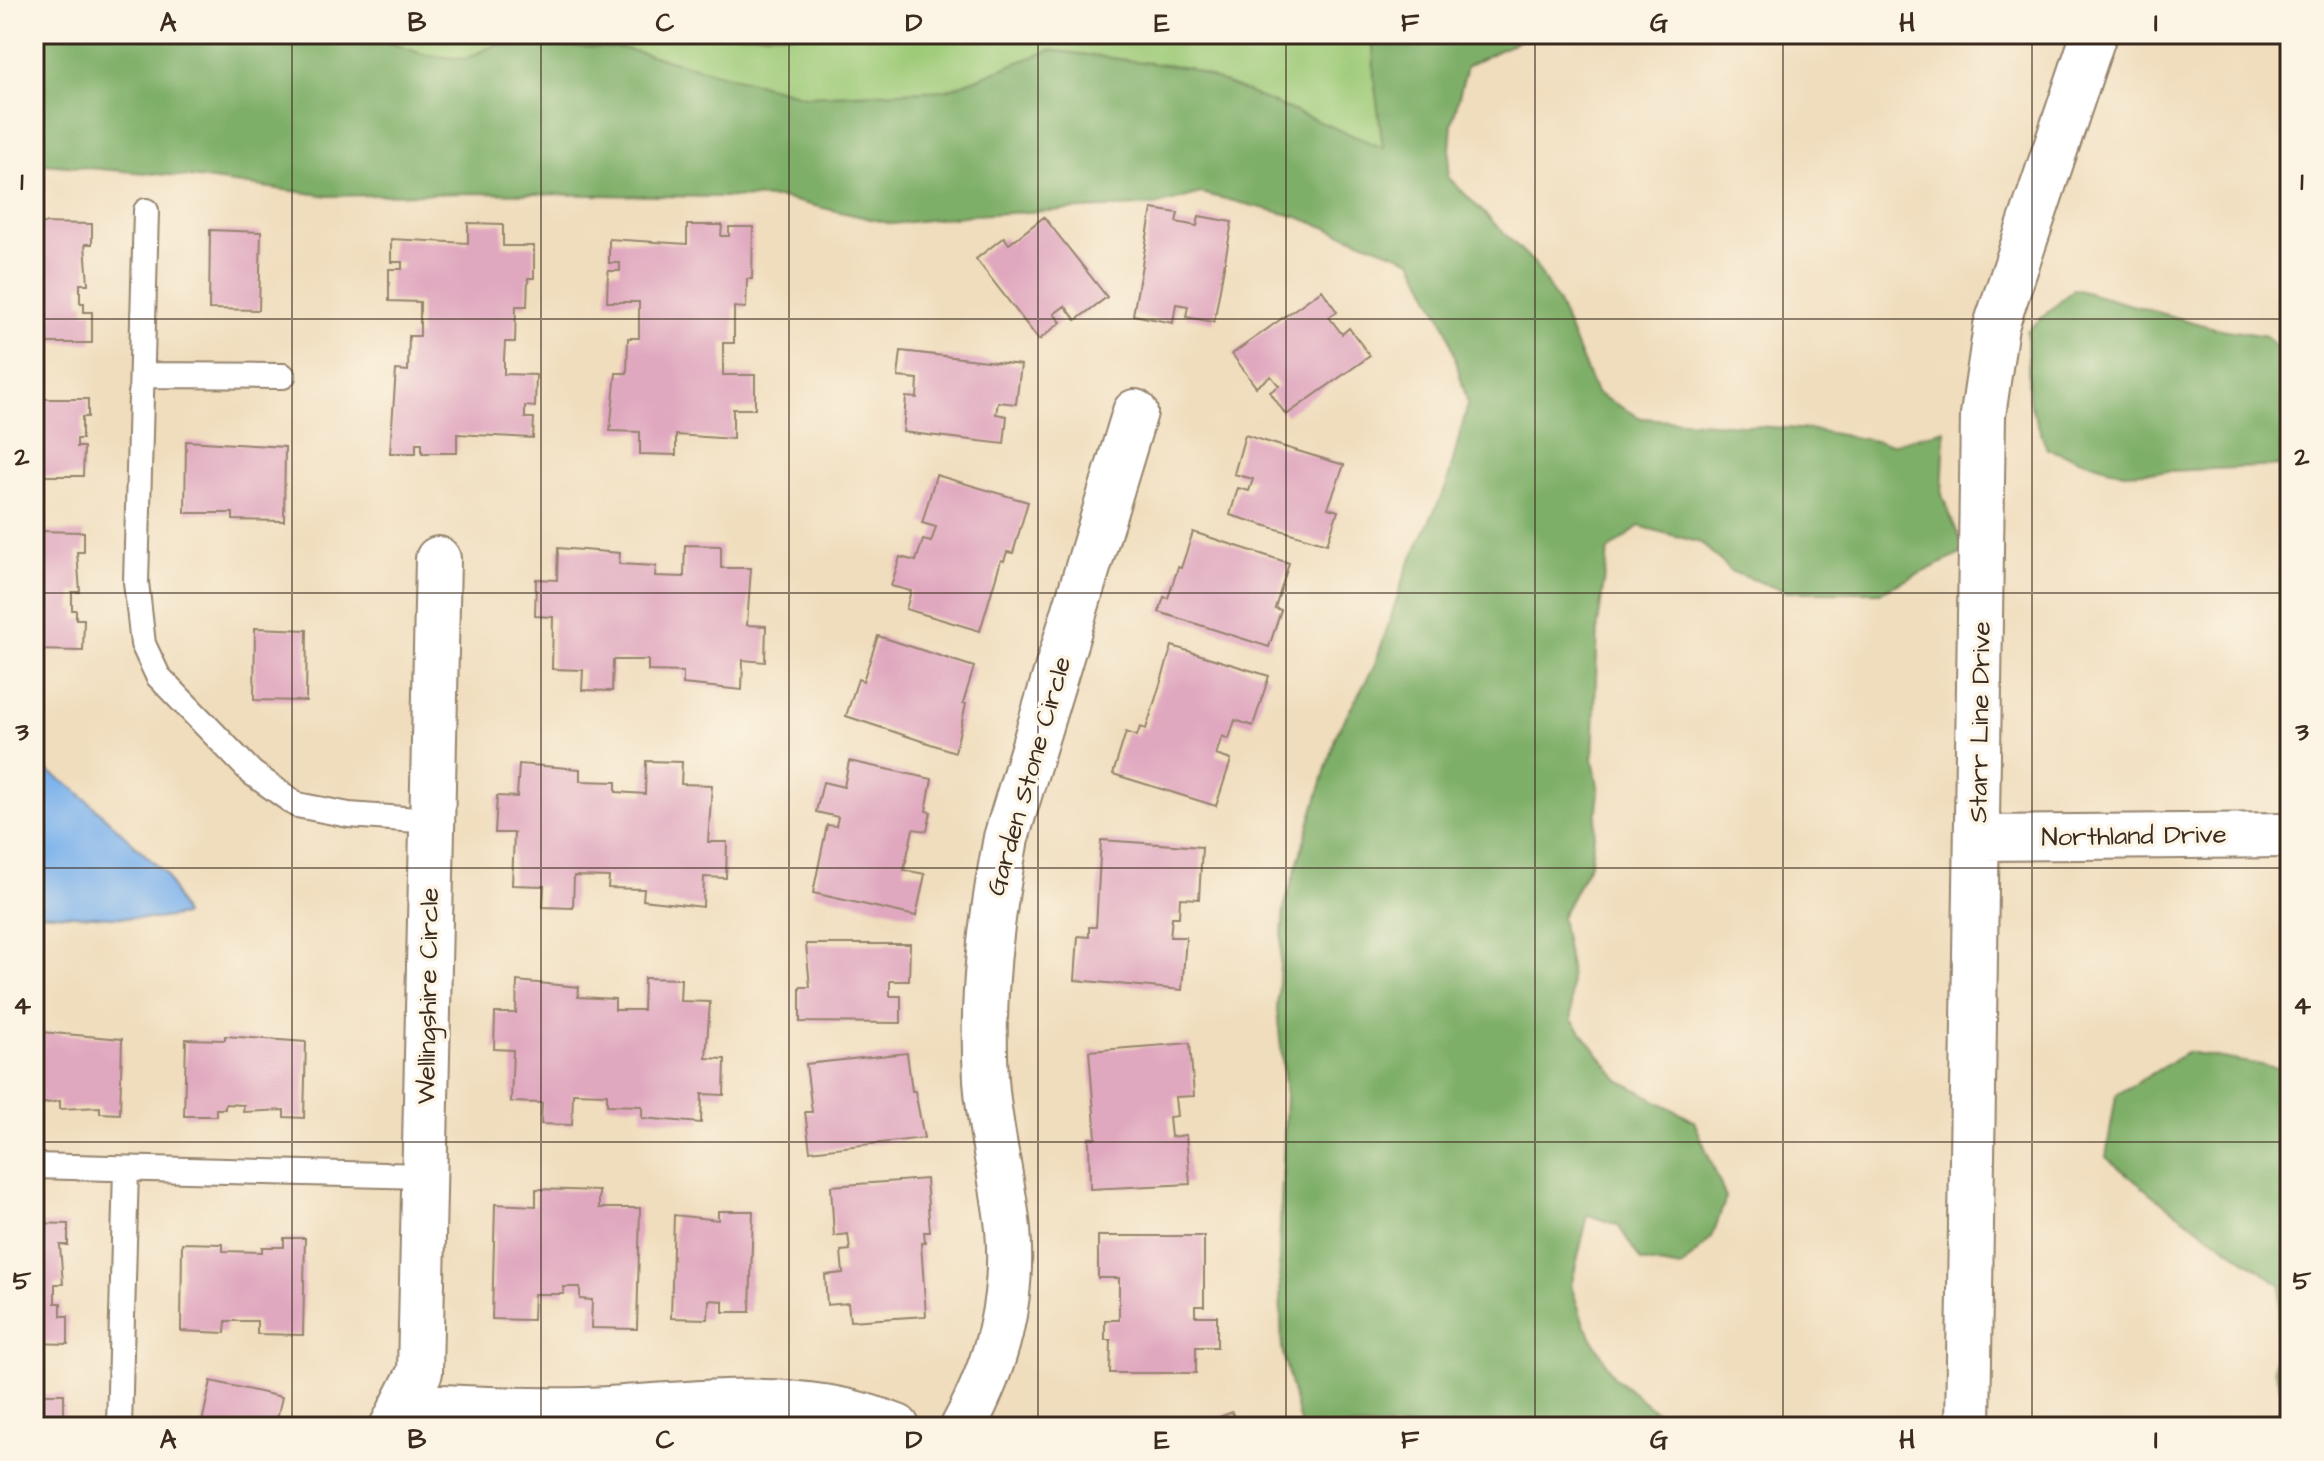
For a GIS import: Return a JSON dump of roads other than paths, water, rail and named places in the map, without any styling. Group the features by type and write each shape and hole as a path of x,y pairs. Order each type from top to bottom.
{"street":[{"name":"Starr Line Drive","path":"1968,1427 1983,415 1990,355 2013,267 2094,34"},
{"name":"Garden Stone Circle","path":"963,1427 987,1383 997,1353 1008,1273 1008,1229 986,1080 984,1008 992,909 1006,838 1135,412"},
{"name":"Wellingshire Circle","path":"398,1417 420,1372 438,559"},
{"name":"Northland Drive","path":"1979,838 2290,835"},
{"path":"398,1417 775,1400 847,1411 897,1427"}],"lane":[{"path":"146,211 136,589 143,644 158,676 252,773 297,805 349,815 431,821"},
{"path":"142,375 283,376"},
{"path":"34,1166 425,1176"},
{"path":"119,1427 126,1169"}],"water":[{"path":"34,762 75,789 166,874 184,915 155,919 34,913"}]}
